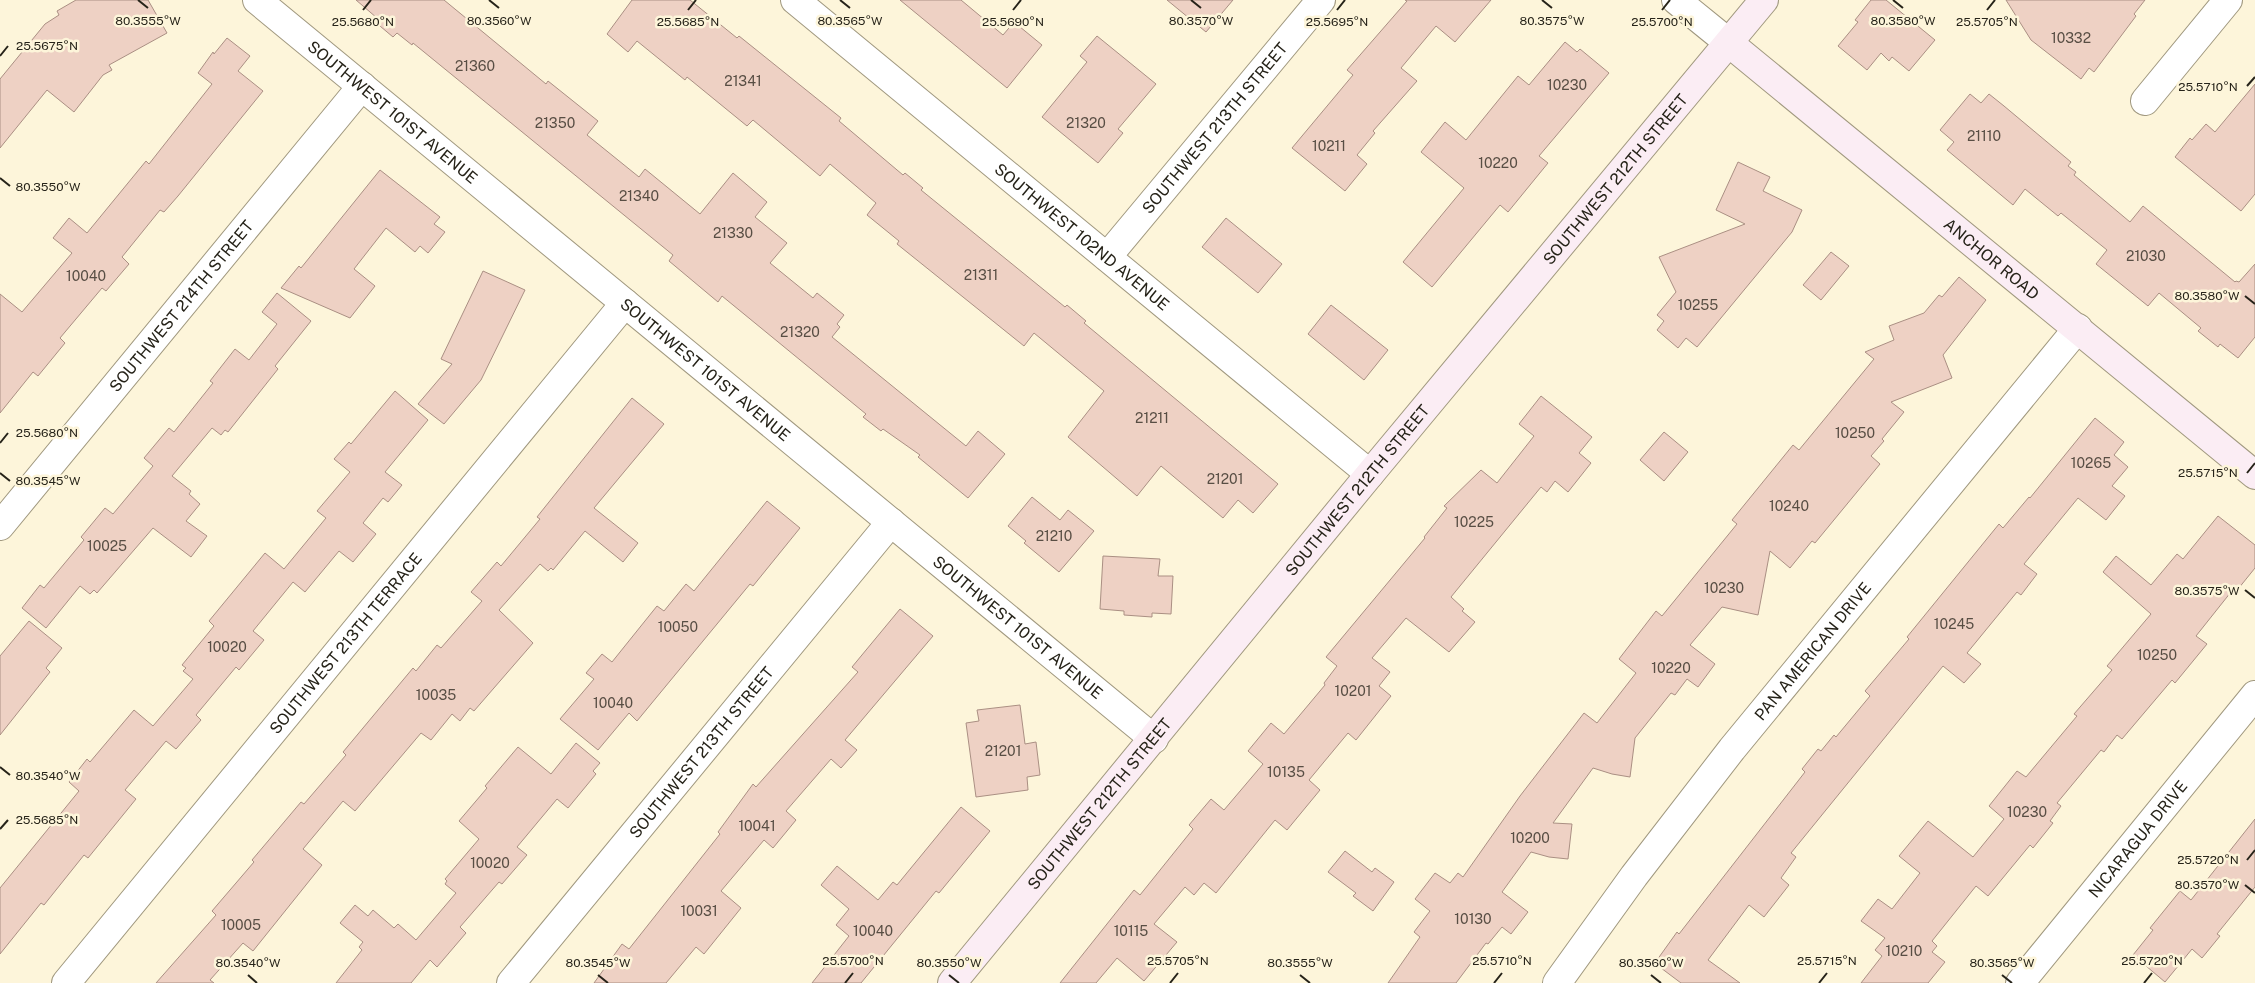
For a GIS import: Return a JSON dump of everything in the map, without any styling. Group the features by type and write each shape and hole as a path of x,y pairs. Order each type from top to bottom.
{"street":[{"name":"SOUTHWEST 101ST AVENUE","path":"256,0 1154,739"},
{"name":"SOUTHWEST 102ND AVENUE","path":"795,0 1370,474"},
{"name":"SOUTHWEST 213TH STREET","path":"1107,256 1321,0"},
{"path":"1676,0 1729,43"},
{"name":"SOUTHWEST 212TH STREET","path":"952,983 1370,474 1764,0"},
{"path":"2145,101 2228,0"},
{"name":"ANCHOR ROAD","path":"1729,43 2078,328 2255,476"},
{"name":"SOUTHWEST 214TH STREET","path":"0,526 362,86"},
{"name":"SOUTHWEST 213TH TERRACE","path":"66,983 625,302"},
{"name":"PAN AMERICAN DRIVE","path":"1557,983 1629,882 1738,742 2078,328"},
{"name":"SOUTHWEST 213TH STREET","path":"511,983 891,522"},
{"name":"NICARAGUA DRIVE","path":"2020,983 2255,694"}],"building":[{"path":"76,0 148,0 167,33 109,65 112,70 103,75 74,112 47,90 0,148 0,79 45,24 59,15 57,11"},
{"path":"356,0 444,0 546,84 548,81 598,121 587,135 639,177 645,169 700,214 733,173 767,202 755,217 787,243 770,263 813,298 817,293 844,315 837,324 840,327 832,337 966,446 978,431 1005,454 968,498 918,457 920,455 883,429 881,431 863,417 866,414 722,296 718,302 669,261 673,255 413,43 412,45 397,33 393,37 374,21 377,18"},
{"path":"632,0 690,0 737,38 739,36 841,118 839,121 903,175 905,173 923,188 921,190 1065,307 1067,305 1086,321 1084,323 1278,484 1253,513 1238,500 1223,518 1161,466 1137,496 1068,437 1104,391 1034,333 1024,346 897,244 899,241 867,215 876,203 830,164 820,176 753,120 747,126 687,77 685,80 637,41 628,52 607,34"},
{"path":"900,0 961,0 1003,35 1014,22 1042,45 1007,88"},
{"path":"1167,0 1233,0 1206,32"},
{"path":"1405,0 1491,0 1455,42 1436,26 1401,68 1417,81 1373,131 1375,133 1357,155 1367,164 1345,191 1292,148 1353,75 1347,70 1407,1"},
{"path":"1871,0 1886,0 1935,40 1909,71 1892,57 1889,61 1881,53 1867,70 1838,46 1858,22 1855,20"},
{"path":"2006,0 2145,0 2134,14 2136,16 2094,72 2089,68 2081,79 2031,40"},
{"path":"1097,36 1156,84 1118,129 1123,133 1098,163 1042,117 1087,62 1080,56"},
{"path":"227,38 250,56 238,71 263,91 178,196 164,212 160,210 122,257 129,264 106,291 102,288 60,338 65,343 38,376 33,372 0,413 0,294 22,312 72,253 53,238 69,218 87,233 146,161 149,164 212,84 198,73 213,52 214,54"},
{"path":"1565,42 1577,52 1580,49 1609,73 1539,156 1548,163 1508,212 1500,205 1432,287 1403,262 1464,188 1421,152 1445,122 1466,140 1518,76 1529,85"},
{"path":"2255,84 2255,194 2241,211 2175,157 2190,138 2192,140 2206,124 2215,132"},
{"path":"1970,94 1981,103 1989,94 2004,106 2071,162 2068,166 2076,172 2074,175 2130,222 2143,206 2235,282 2239,282 2255,264 2255,337 2238,358 2220,344 2218,347 2198,331 2201,328 2159,293 2148,306 2096,264 2107,250 2061,213 2058,216 2025,189 2013,205 1947,150 1954,142 1940,130"},
{"path":"1738,162 1770,177 1763,191 1802,210 1792,232 1697,347 1686,338 1678,348 1657,330 1664,321 1657,315 1676,292 1659,257 1745,224 1716,210"},
{"path":"380,170 440,217 434,224 445,232 428,253 420,246 415,252 386,228 354,269 375,286 350,318 281,288 299,266 301,268"},
{"path":"1226,218 1282,264 1258,293 1202,247"},
{"path":"1831,252 1849,266 1821,300 1803,285"},
{"path":"483,271 525,290 481,380 444,424 418,404 452,364 441,359"},
{"path":"1959,277 1986,300 1943,355 1952,378 1891,402 1904,412 1871,456 1880,464 1815,543 1812,541 1790,568 1770,551 1758,615 1722,607 1690,645 1715,664 1698,687 1687,679 1675,695 1671,693 1635,738 1630,777 1593,768 1553,823 1572,824 1568,859 1549,857 1531,852 1502,892 1528,912 1511,934 1502,927 1488,944 1486,943 1456,983 1388,983 1420,937 1414,932 1430,911 1415,899 1435,873 1450,883 1458,873 1463,877 1520,796 1584,713 1597,723 1636,673 1619,659 1656,611 1662,616 1737,524 1732,520 1793,445 1799,450 1874,359 1865,352 1894,340 1889,326 1924,313 1939,295 1942,297"},
{"path":"277,293 311,321 275,366 278,369 228,432 225,430 221,435 212,428 172,476 191,491 189,494 200,504 186,521 207,536 191,557 153,528 97,593 94,590 90,594 80,586 46,628 22,608 40,585 44,588 84,540 81,537 105,508 113,514 153,466 144,458 169,428 174,432 213,383 210,381 235,349 249,360 277,324 262,312"},
{"path":"1331,305 1388,350 1364,380 1308,334"},
{"path":"395,391 428,420 385,472 402,485 388,502 383,498 363,523 376,534 353,562 339,551 305,592 293,582 253,631 264,640 239,670 236,667 196,715 201,720 176,749 166,741 125,790 136,799 88,858 84,855 44,905 41,903 0,954 0,888 79,791 69,782 87,759 90,762 134,710 153,726 193,679 183,671 186,668 182,665 214,626 209,621 265,553 284,569 326,518 317,511 350,472 334,459 349,442 351,444"},
{"path":"1541,396 1592,437 1579,453 1591,463 1568,492 1555,481 1547,492 1541,487 1451,597 1464,609 1462,611 1475,622 1449,652 1406,618 1372,658 1390,672 1379,686 1391,696 1356,740 1348,733 1309,780 1320,790 1287,830 1275,820 1216,893 1204,883 1194,895 1185,887 1154,924 1177,942 1144,981 1117,958 1096,983 1060,983 1134,890 1140,895 1193,829 1189,825 1211,799 1224,810 1263,764 1248,751 1271,723 1284,734 1325,685 1324,683 1337,666 1326,657 1425,538 1447,508 1444,506 1481,470 1497,483 1534,436 1519,424"},
{"path":"632,398 664,424 594,508 638,543 623,562 585,531 553,570 551,568 548,571 540,564 499,610 533,643 474,711 470,708 460,721 452,714 431,740 421,733 355,811 343,801 303,849 322,865 253,951 243,943 210,980 214,983 156,983 216,915 212,911 254,862 252,860 301,802 304,804 346,755 343,752 413,668 416,671 437,645 441,648 482,601 471,592 497,562 501,566 540,519 537,517"},
{"path":"2095,418 2124,442 2114,455 2128,467 2112,486 2125,496 2106,520 2078,498 2024,564 2037,574 2021,595 2017,592 1967,653 1981,664 1964,683 1943,666 1791,853 1796,857 1781,878 1789,885 1764,917 1749,905 1708,960 1740,983 1681,983 1657,965 1660,962 1657,960 1677,932 1679,934 1805,772 1802,769 1818,749 1821,751 1834,735 1836,737 1870,696 1865,691 1909,639 1907,637 1999,524 2003,528"},
{"path":"1664,432 1688,452 1664,481 1640,460"},
{"path":"1032,497 1060,520 1068,510 1094,531 1059,572 1024,543 1026,541 1008,526"},
{"path":"767,501 800,528 753,586 750,584 637,721 629,713 598,750 560,719 594,679 586,673 602,654 612,662 657,606 664,611 686,584 694,591"},
{"path":"2218,516 2255,545 2255,568 2234,594 2231,592 2196,636 2207,644 2175,683 2172,680 2122,739 2117,735 2104,752 2101,750 2057,803 2061,806 2050,821 2053,823 2033,848 2030,845 1988,896 1976,886 1932,941 1937,946 1932,952 1945,962 1928,983 1861,983 1882,956 1875,950 1885,938 1861,921 1878,899 1892,909 1920,873 1899,856 1928,821 1973,857 2004,819 1989,806 2017,771 2026,777 2077,716 2074,714 2112,670 2107,666 2151,614 2103,572 2116,556 2151,585 2177,554 2183,559"},
{"path":"1103,556 1160,559 1158,576 1173,576 1171,614 1152,613 1152,617 1124,615 1124,611 1100,609"},
{"path":"900,609 933,636 845,740 857,750 841,768 831,759 786,811 796,820 773,848 764,840 721,891 741,908 704,954 696,947 666,983 594,983 622,944 629,949 720,834 718,832 753,784 756,787 858,672 852,667"},
{"path":"29,621 62,648 46,668 50,672 0,735 0,656"},
{"path":"1020,705 1025,744 1036,742 1040,775 1027,777 1028,790 976,797 966,723 979,721 977,710"},
{"path":"576,743 600,763 593,771 596,774 568,808 557,799 517,847 527,855 502,884 499,882 460,927 466,933 437,967 430,960 411,983 336,983 362,950 359,947 363,942 340,923 355,905 368,916 373,910 394,928 398,924 416,940 456,893 445,884 447,881 445,879 479,839 459,821 487,788 485,786 518,747 551,774"},
{"path":"961,807 990,831 939,893 936,891 861,983 812,983 849,936 836,925 849,909 821,885 837,866 878,900 893,882 897,885"},
{"path":"2255,819 2255,887 2217,934 2220,936 2202,958 2192,949 2165,982 2133,955 2153,930 2150,928 2180,891 2191,900"},
{"path":"1345,851 1372,872 1375,868 1394,882 1373,911 1353,896 1356,893 1328,872"}]}
